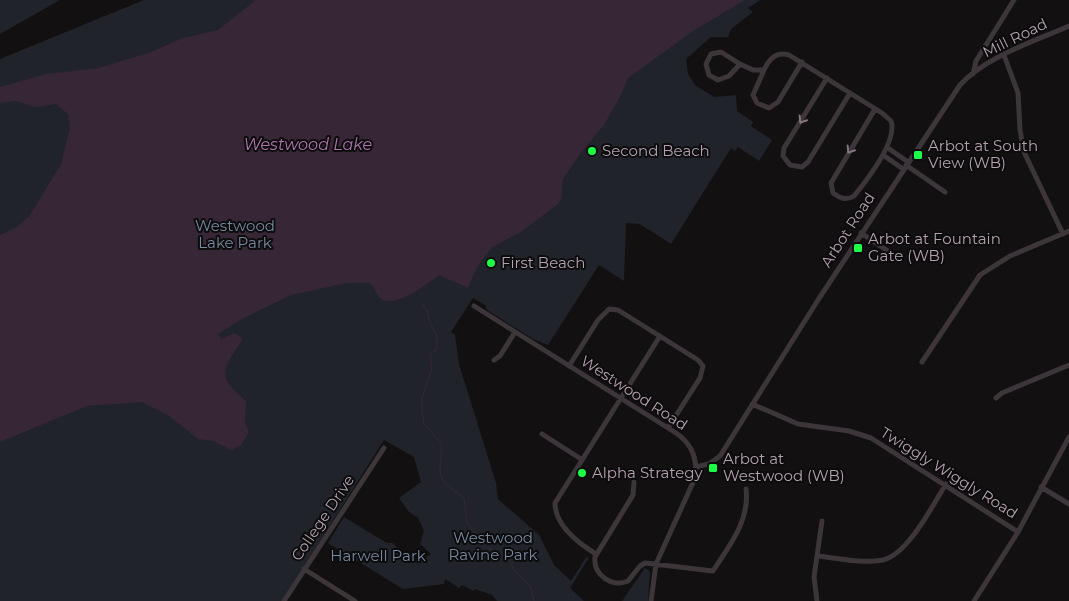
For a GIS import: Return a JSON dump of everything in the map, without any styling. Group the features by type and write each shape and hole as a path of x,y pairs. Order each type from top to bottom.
{"street":[{"name":"Arbot Road","path":"696,466 710,464 717,458 906,165 958,88 973,74 976,61 1014,0"},
{"name":"Mill Road","path":"973,74 1004,55 1069,26"},
{"path":"740,64 729,76 718,80 709,75 706,68 707,60 715,53 729,56 753,70 764,70"},
{"path":"802,62 778,102 769,108 760,106 753,98 754,90 769,61 778,54 785,54 802,62 888,117 892,123 893,130 888,148 854,196 846,199 833,192 831,187 832,178 875,109"},
{"path":"1004,55 1018,93 1020,130 1024,152 1063,234"},
{"path":"826,78 784,148 783,156 790,165 802,167 808,162 850,93"},
{"path":"888,148 906,165 945,192"},
{"path":"883,155 906,165"},
{"path":"922,362 980,275 1010,256 1069,231"},
{"path":"861,233 900,259"},
{"name":"Westwood Road","path":"474,306 682,436 690,447 696,466"},
{"path":"569,366 601,316 609,309 618,310 700,361 704,369 668,428"},
{"path":"494,360 500,356 515,332"},
{"path":"596,554 574,538 555,510 558,496 660,336"},
{"path":"996,398 1002,393 1069,364"},
{"name":"Twiggly Wiggly Road","path":"752,404 798,424 849,431 871,438 946,484 1018,532"},
{"path":"542,434 581,459"},
{"path":"974,601 1018,532 1069,437"},
{"name":"College Drive","path":"284,601 384,448"},
{"path":"651,601 656,564 693,484 696,466"},
{"path":"634,482 633,495 596,554 594,561 598,570 615,584 628,581 642,564 713,571 742,523 748,501 746,489"},
{"path":"817,556 869,561 888,558 910,538 946,484"},
{"path":"1041,487 1069,504"},
{"path":"817,601 814,577 822,521"},
{"path":"304,569 355,601"}],"green space":[{"path":"0,0 60,0 0,34"},
{"name":"Westwood Lake Park","path":"144,0 760,0 748,8 753,12 731,29 728,37 711,37 686,59 688,74 695,85 714,97 736,95 737,111 753,122 751,126 772,140 759,161 738,147 735,151 731,148 671,244 640,224 626,223 624,281 599,265 548,345 533,339 487,310 485,305 473,298 451,332 455,335 459,364 496,483 498,499 539,535 554,565 571,581 587,556 588,559 570,588 584,601 497,601 492,595 475,589 473,591 462,585 459,588 445,579 444,584 403,589 328,543 344,517 387,543 393,543 407,560 418,563 431,554 420,544 424,531 418,518 409,512 399,498 421,482 414,457 384,440 282,601 0,601 0,59"},
{"path":"645,568 650,571 648,601 622,601"}],"water":[{"name":"Westwood Lake","path":"256,0 745,0 693,31 628,78 604,125 579,155 563,179 561,199 558,204 521,232 492,247 477,267 468,288 439,275 412,294 388,301 380,298 370,283 347,283 291,295 242,319 218,334 222,339 234,333 241,337 242,340 229,361 225,373 229,384 246,402 245,423 249,433 241,445 231,450 213,441 198,439 168,415 142,402 87,406 0,442 0,235 17,227 30,215 61,164 70,128 68,114 56,104 35,107 16,101 0,103 0,87 46,74 99,68 151,52 183,38 218,30"}],"waterway":[{"path":"422,303 428,313"},
{"path":"428,315 436,335 437,344 436,351 430,353 432,369 422,398 422,410 424,424 442,444 440,472 444,482 464,498 467,522 483,546 503,555 509,561 515,571 530,586 534,601"}],"place":[{"name":"Second Beach","path":"592,151"},
{"name":"Arbot at South View (WB)","path":"918,155"},
{"name":"Arbot at Fountain Gate (WB)","path":"858,248"},
{"name":"First Beach","path":"491,263"},
{"name":"Arbot at Westwood (WB)","path":"713,468"},
{"name":"Alpha Strategy","path":"582,473"}],"park label":[{"name":"Westwood Ravine Park","path":"493,546"},
{"name":"Harwell Park","path":"378,556"}]}
